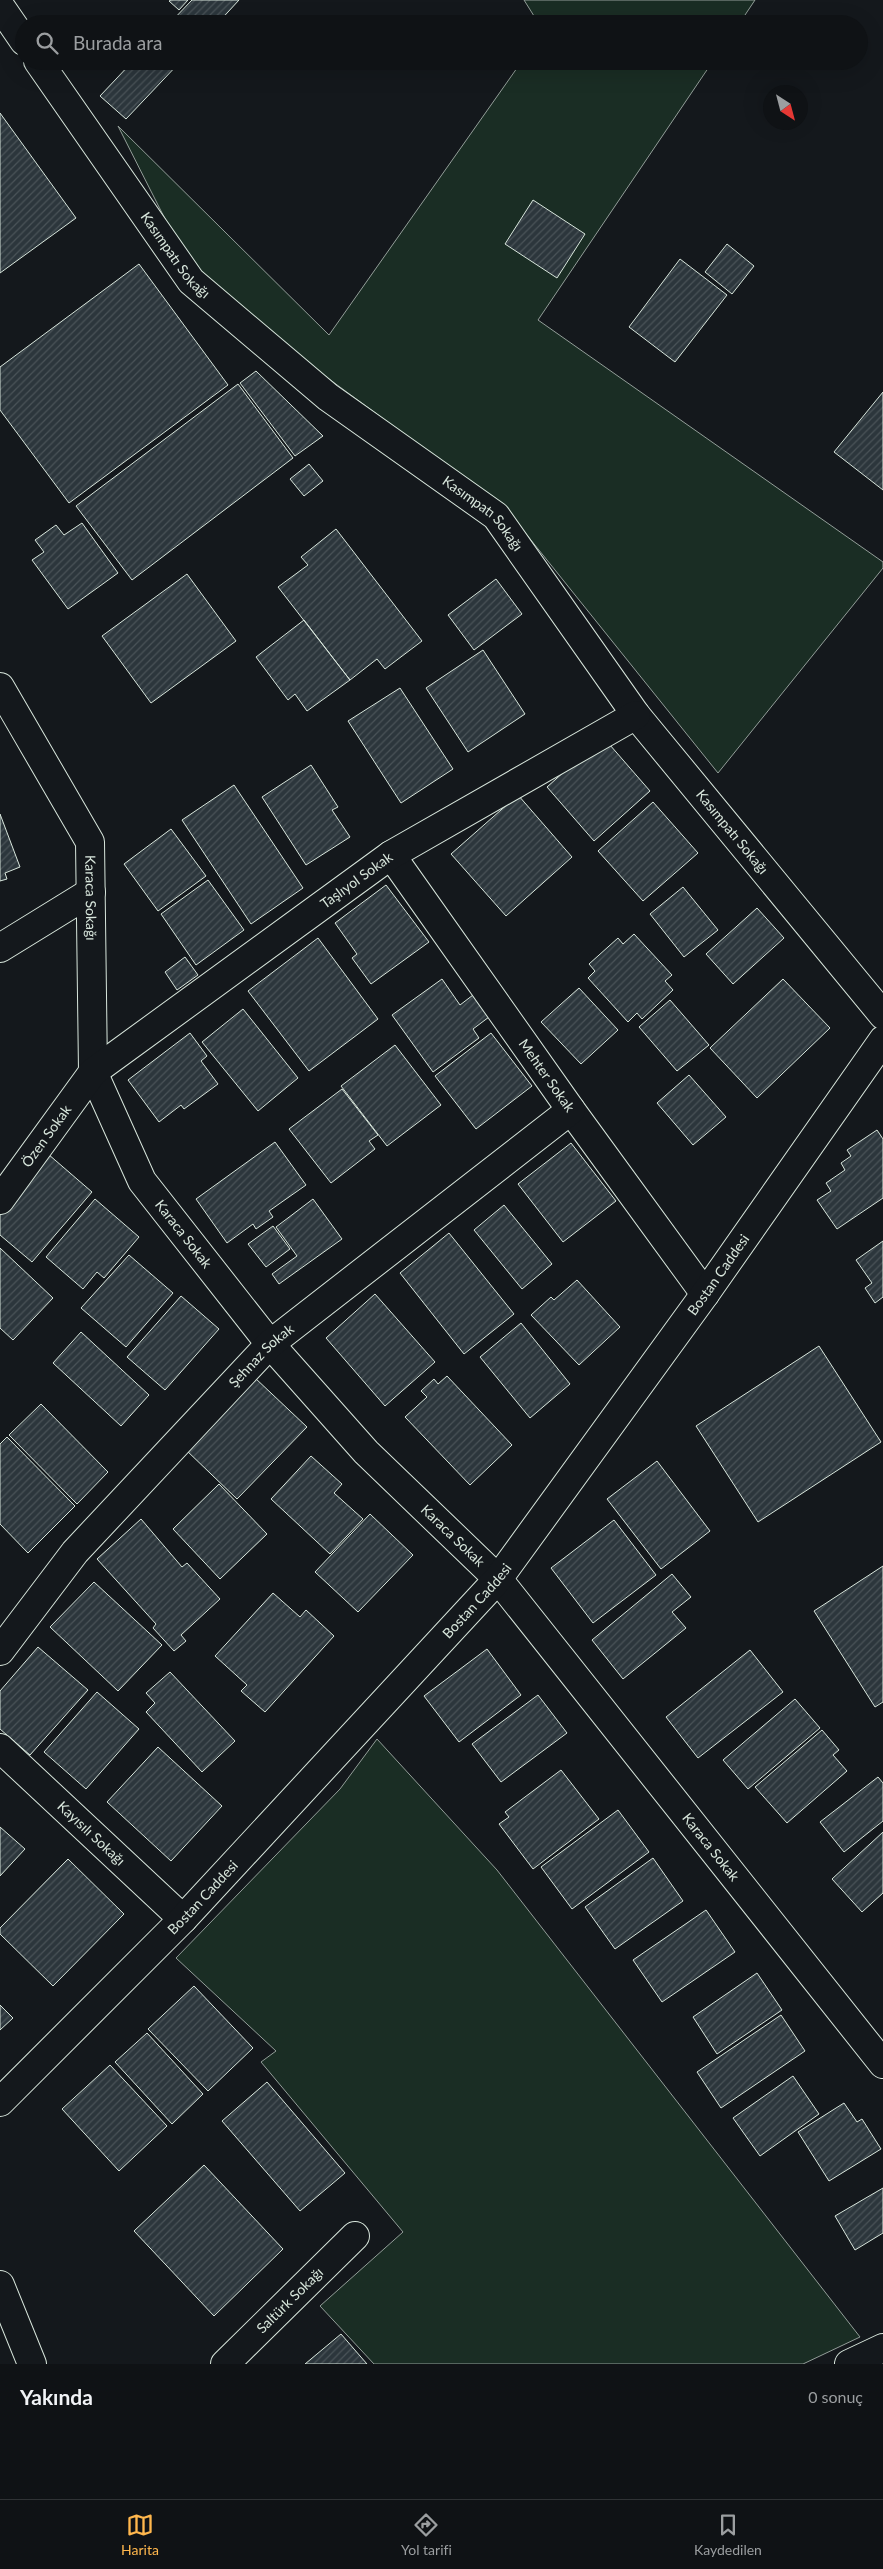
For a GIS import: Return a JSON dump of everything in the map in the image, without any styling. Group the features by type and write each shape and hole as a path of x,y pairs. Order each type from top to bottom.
{"street":[{"path":"0,6 15,28"},
{"name":"Kasımpatı Sokağı","path":"44,70 191,281 328,396 496,516 636,716 883,1016"},
{"name":"Karaca Sokağı","path":"0,687 90,842 93,1072"},
{"name":"Taşlıyol Sokak","path":"93,1072 391,855 636,716"},
{"name":"Mehter Sokak","path":"391,855 570,1110 705,1294"},
{"path":"0,948 91,892"},
{"name":"Bostan Caddesi","path":"0,2102 183,1919 498,1579 705,1294 883,1040"},
{"name":"Özen Sokak","path":"0,1200 93,1072"},
{"name":"Karaca Sokak","path":"93,1072 142,1181 270,1344 366,1452 498,1579 883,2064"},
{"name":"Şehnaz Sokak","path":"0,1651 75,1552 270,1344 570,1110"},
{"name":"Kayısılı Sokağı","path":"0,1748 183,1919"},
{"name":"Saltürk Sokağı","path":"226,2364 355,2236"},
{"path":"0,2284 32,2364"},
{"path":"849,2364 883,2348"}],"green space":[{"path":"524,0 755,0 745,15 533,15"},
{"path":"516,70 707,70 538,320 883,562 883,568 718,773 506,509 197,282 118,126 329,335"},
{"path":"377,1739 497,1870 860,2337 803,2364 374,2364 320,2306 403,2232 261,2062 276,2051 176,1958 340,1789"}],"building":[{"path":"188,0 179,10 169,1"},
{"path":"192,0 239,0 225,15 178,15"},
{"path":"125,70 172,70 126,119 100,96"},
{"path":"0,113 76,218 0,273"},
{"path":"533,200 585,234 557,278 505,244"},
{"path":"727,244 754,266 732,294 705,272"},
{"path":"680,259 727,295 675,362 629,327"},
{"path":"139,264 228,385 69,503 0,410 0,367"},
{"path":"256,371 323,436 295,456 240,383"},
{"path":"238,384 293,458 132,580 76,506"},
{"path":"883,392 883,490 834,452"},
{"path":"309,464 323,481 304,496 290,479"},
{"path":"82,523 118,573 68,609 32,560 44,552 35,540 56,525 64,535"},
{"path":"336,529 422,641 385,669 377,659 350,680 278,587 308,565 301,557"},
{"path":"187,574 236,641 151,703 102,636"},
{"path":"496,579 522,614 474,650 448,615"},
{"path":"304,620 350,680 307,711 295,694 288,700 256,657"},
{"path":"483,650 525,714 468,752 426,688"},
{"path":"400,688 453,769 401,803 348,721"},
{"path":"603,737 650,791 594,841 547,787"},
{"path":"311,765 338,807 332,810 350,837 306,865 262,797"},
{"path":"234,785 303,888 251,924 182,820"},
{"path":"518,795 572,857 506,916 451,854"},
{"path":"653,802 698,853 643,901 598,851"},
{"path":"0,814 20,867 5,873 7,879 0,881"},
{"path":"171,829 206,876 158,911 124,864"},
{"path":"208,880 244,930 196,965 161,914"},
{"path":"386,885 429,942 371,984 352,958 357,954 335,923"},
{"path":"683,887 718,930 684,957 650,914"},
{"path":"757,908 784,938 733,984 706,954"},
{"path":"634,934 672,975 665,981 673,990 642,1019 637,1013 628,1022 588,978 595,971 589,964 618,938 623,944"},
{"path":"318,938 378,1019 309,1071 248,991"},
{"path":"185,957 198,975 177,990 165,972"},
{"path":"442,979 460,1005 473,995 489,1017 473,1029 479,1038 433,1072 392,1015"},
{"path":"783,979 830,1028 757,1098 710,1048"},
{"path":"579,988 618,1030 581,1064 541,1022"},
{"path":"670,1000 709,1045 677,1071 639,1027"},
{"path":"243,1009 298,1078 258,1111 202,1042"},
{"path":"190,1033 207,1056 201,1061 218,1084 184,1109 181,1105 159,1122 128,1080"},
{"path":"491,1033 532,1086 476,1129 435,1076"},
{"path":"395,1045 441,1105 387,1146 341,1086"},
{"path":"689,1075 726,1117 693,1145 657,1103"},
{"path":"342,1089 378,1135 369,1141 375,1149 331,1183 289,1129"},
{"path":"877,1130 883,1139 883,1198 837,1229 817,1200 831,1191 826,1183 845,1170 841,1163 851,1156 847,1150"},
{"path":"275,1142 306,1185 269,1211 273,1217 256,1229 253,1224 227,1243 196,1199"},
{"path":"571,1143 616,1201 563,1242 518,1184"},
{"path":"48,1154 92,1192 32,1262 0,1235 0,1210"},
{"path":"95,1199 139,1237 104,1278 97,1272 83,1289 46,1257"},
{"path":"313,1199 342,1239 279,1284 272,1274 297,1256 276,1227"},
{"path":"504,1205 552,1264 522,1289 474,1230"},
{"path":"273,1226 290,1249 266,1267 248,1244"},
{"path":"449,1233 514,1314 464,1354 400,1273"},
{"path":"883,1241 883,1297 875,1303 865,1288 872,1283 856,1260"},
{"path":"0,1248 53,1298 13,1340 0,1328"},
{"path":"129,1255 173,1293 126,1347 81,1308"},
{"path":"577,1280 620,1327 579,1365 531,1315 551,1297 554,1300"},
{"path":"375,1294 435,1362 385,1406 326,1338"},
{"path":"181,1296 219,1329 165,1390 127,1357"},
{"path":"521,1323 570,1384 530,1418 480,1357"},
{"path":"81,1332 149,1395 121,1426 53,1363"},
{"path":"819,1346 881,1442 758,1522 696,1426"},
{"path":"447,1376 512,1445 470,1485 405,1417 427,1397 421,1391 434,1379 438,1384"},
{"path":"254,1377 307,1427 237,1499 185,1449"},
{"path":"41,1404 108,1472 77,1504 9,1435"},
{"path":"7,1437 75,1506 28,1553 0,1524 0,1444"},
{"path":"311,1456 342,1484 334,1493 363,1519 330,1554 271,1499"},
{"path":"657,1461 710,1531 661,1569 607,1499"},
{"path":"219,1484 267,1534 220,1579 173,1529"},
{"path":"370,1514 413,1555 358,1612 315,1572"},
{"path":"141,1519 182,1567 187,1563 220,1599 181,1635 186,1641 174,1651 153,1628 156,1624 97,1559"},
{"path":"614,1520 656,1575 593,1623 551,1568"},
{"path":"883,1566 883,1702 875,1707 814,1611"},
{"path":"672,1574 691,1597 672,1612 686,1628 623,1679 592,1640"},
{"path":"94,1582 162,1645 118,1691 50,1627"},
{"path":"273,1593 300,1617 306,1610 334,1636 265,1712 241,1691 247,1685 215,1656"},
{"path":"38,1647 88,1690 30,1755 0,1729 0,1691"},
{"path":"487,1649 521,1695 459,1742 424,1696"},
{"path":"750,1650 783,1692 698,1758 666,1717"},
{"path":"170,1672 235,1741 202,1772 146,1712 155,1703 146,1693"},
{"path":"97,1692 139,1729 86,1789 44,1752"},
{"path":"538,1695 567,1733 501,1782 472,1744"},
{"path":"795,1699 820,1728 748,1789 723,1760"},
{"path":"822,1730 839,1750 833,1755 847,1771 787,1823 755,1787"},
{"path":"158,1747 222,1806 171,1861 107,1802"},
{"path":"561,1770 599,1819 533,1869 499,1824 509,1817 505,1812"},
{"path":"878,1777 883,1783 883,1821 844,1852 820,1822"},
{"path":"618,1810 649,1852 572,1909 541,1867"},
{"path":"0,1827 25,1849 0,1876"},
{"path":"883,1832 883,1893 862,1912 832,1879"},
{"path":"653,1858 683,1901 615,1949 585,1907"},
{"path":"68,1859 124,1914 53,1986 0,1934 0,1928"},
{"path":"706,1910 735,1952 662,2002 633,1960"},
{"path":"757,1973 782,2010 717,2054 693,2017"},
{"path":"194,1986 253,2048 208,2091 148,2029"},
{"path":"0,2005 13,2018 0,2030"},
{"path":"781,2015 805,2051 721,2108 697,2072"},
{"path":"147,2033 203,2094 172,2124 115,2062"},
{"path":"110,2065 167,2126 119,2171 62,2109"},
{"path":"793,2076 819,2114 760,2156 733,2118"},
{"path":"267,2082 345,2173 300,2211 222,2121"},
{"path":"844,2103 857,2122 862,2119 881,2149 829,2181 798,2132"},
{"path":"204,2165 283,2249 214,2316 134,2231"},
{"path":"883,2188 883,2233 855,2250 835,2216"},
{"path":"341,2334 367,2364 305,2364"}]}
